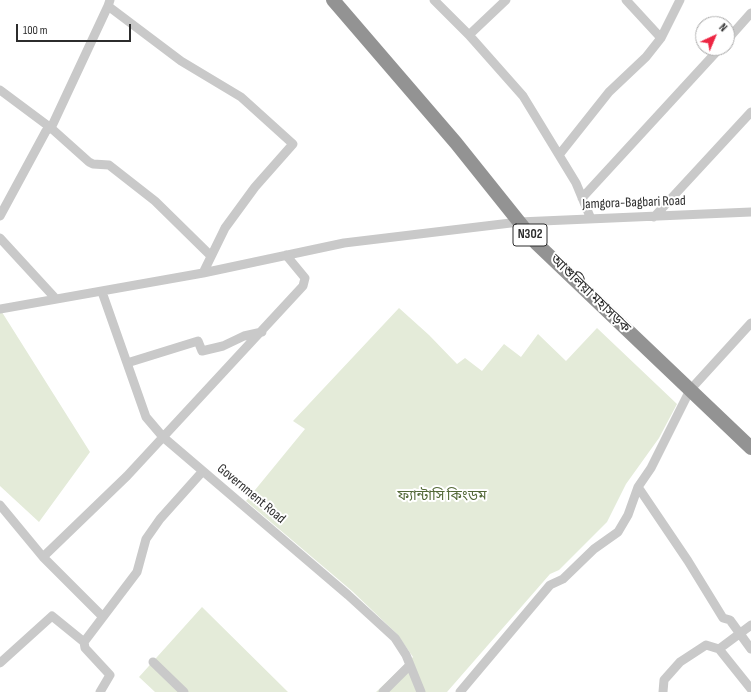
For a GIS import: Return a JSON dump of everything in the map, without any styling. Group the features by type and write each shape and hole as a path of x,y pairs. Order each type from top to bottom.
{"highway":[{"name":"আশুলিয়া মহাসড়ক","path":"333,0 456,143 536,243 751,448"}],"street":[{"path":"434,0 469,34 523,96 576,183 591,219"},
{"path":"469,34 506,0"},
{"path":"626,0 661,38"},
{"path":"559,155 609,92 646,57 661,38 680,0"},
{"path":"0,216 46,131 51,128 109,3 181,61 241,97 293,144 255,187 225,228 203,273"},
{"path":"735,31 751,13"},
{"path":"582,198 713,56"},
{"path":"0,90 51,128 89,162 92,164 109,165 155,201 211,256"},
{"path":"654,217 751,112"},
{"name":"Jamgora-Bagbari Road","path":"0,309 203,273 344,242 519,222 751,212"},
{"path":"0,238 56,299"},
{"path":"42,557 127,476 303,286 304,278 286,255"},
{"name":"Government Road","path":"102,292 146,417 163,437 202,472 348,595 389,633 406,655 421,692"},
{"path":"460,692 550,585 563,579 594,549 618,532 628,516 638,487 651,468 690,390 751,323"},
{"path":"127,363 198,341 202,351 223,346 244,336 262,332"},
{"path":"84,642 138,572 146,539 160,519 202,472"},
{"path":"638,487 688,561 723,618 730,620 751,649"},
{"path":"0,505 42,557 103,617"},
{"path":"0,663 52,616 84,642 85,648 110,674 100,692"},
{"path":"719,649 751,625"},
{"path":"663,692 664,680 680,662 706,645 719,649 751,689"},
{"path":"153,662 184,692"},
{"path":"383,692 410,665"}],"green space":[{"name":"ফ্যান্টাসি কিংডম","path":"399,308 429,335 457,364 465,358 482,371 504,344 521,357 538,334 566,361 597,328 677,404 659,438 626,484 607,522 559,570 550,574 447,692 376,692 413,657 397,634 352,591 246,501 305,429 293,421"},
{"path":"0,309 90,452 39,522 0,486"},
{"path":"202,607 288,692 155,692 139,677"}]}
